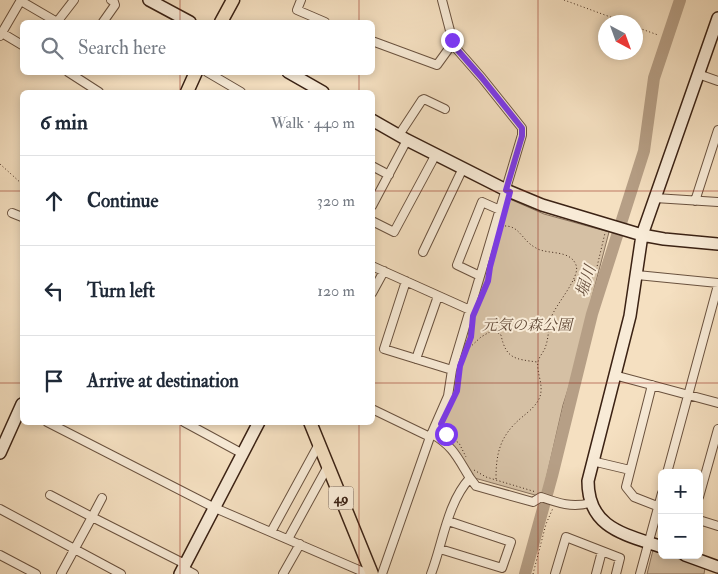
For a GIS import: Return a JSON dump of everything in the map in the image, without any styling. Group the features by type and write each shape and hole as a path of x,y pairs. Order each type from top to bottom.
{"main road":[{"path":"223,20 233,0"},
{"path":"188,90 195,75"},
{"name":"49","path":"311,425 372,574"}],"street":[{"path":"20,44 1,34 21,0 54,20"},
{"path":"59,20 74,0"},
{"path":"104,20 115,5 111,0"},
{"path":"149,0 186,20"},
{"path":"300,0 297,8 298,12 320,20"},
{"path":"382,574 431,435 448,396 452,370 522,136 522,128 454,46 442,0"},
{"path":"658,546 612,528 604,522 590,503 588,480 630,316 642,235 698,74 714,39 718,18"},
{"path":"375,42 436,65 450,47 454,46"},
{"path":"698,74 718,80"},
{"path":"71,75 96,90"},
{"path":"212,75 238,90"},
{"path":"293,75 320,90"},
{"path":"375,202 422,100 424,99 445,109"},
{"path":"375,122 506,190 542,205 642,235 718,244"},
{"path":"695,201 718,130"},
{"path":"375,222 394,232 436,154"},
{"path":"375,168 389,175"},
{"path":"423,252 463,168"},
{"path":"655,198 718,202"},
{"path":"480,276 457,265 482,202 500,210"},
{"path":"12,213 20,217"},
{"path":"375,267 470,310"},
{"path":"375,288 384,271"},
{"path":"637,275 718,284 668,469"},
{"path":"406,281 384,349 452,370"},
{"path":"416,359 438,296"},
{"path":"614,375 718,403"},
{"path":"652,385 626,487 634,497 658,506"},
{"path":"375,410 445,442 476,486 533,502 541,497 568,506 590,503"},
{"path":"0,451 20,412"},
{"path":"53,425 215,508 368,574"},
{"path":"190,425 243,454"},
{"path":"182,569 258,425"},
{"path":"703,484 717,439 718,429"},
{"path":"271,532 319,444"},
{"path":"592,461 630,470"},
{"path":"288,539 328,466"},
{"path":"431,574 454,502 461,487 470,478"},
{"path":"50,495 194,574"},
{"path":"61,574 102,498"},
{"path":"0,509 121,574"},
{"path":"640,574 658,513"},
{"path":"440,549 502,568 511,542 448,521"},
{"path":"703,521 718,526"},
{"path":"555,574 566,537 620,558 616,574"},
{"path":"283,574 300,544"},
{"path":"596,574 602,551"},
{"path":"0,555 36,574"},
{"path":"696,559 718,567"}],"path":[{"path":"564,0 605,15"},
{"path":"643,30 658,35"},
{"path":"0,164 20,182"},
{"path":"574,279 587,284 593,277 608,225"},
{"path":"496,480 496,457 504,438 512,426 540,398 541,380 538,362 546,348 550,320 577,272 575,262 558,252 544,252 537,249 525,240 517,229 512,226 500,226"},
{"path":"482,294 488,281 488,273"},
{"path":"463,359 471,337 472,327"},
{"path":"466,351 481,337 494,330 501,335 504,347 512,357 538,362"},
{"path":"446,434 459,443 467,461"},
{"path":"472,468 478,473 496,480 541,494 541,497"},
{"path":"533,574 546,524 553,508"}],"green space":[{"name":"元気の森公園","path":"505,197 544,214 609,232 581,349 563,405 542,497 471,477 434,433 455,367 468,338 471,310 482,282 485,264"},
{"path":"653,550 658,552 658,559 679,559 705,568 704,574 647,574"}],"waterway":[{"name":"堀川","path":"525,574 552,476 592,314 644,151 654,78 680,0"}],"route":[{"path":"446,434 441,424 457,391 458,373 471,337 473,316 488,281 494,249 510,192 506,190 522,136 522,128 454,46 452,40"}]}
